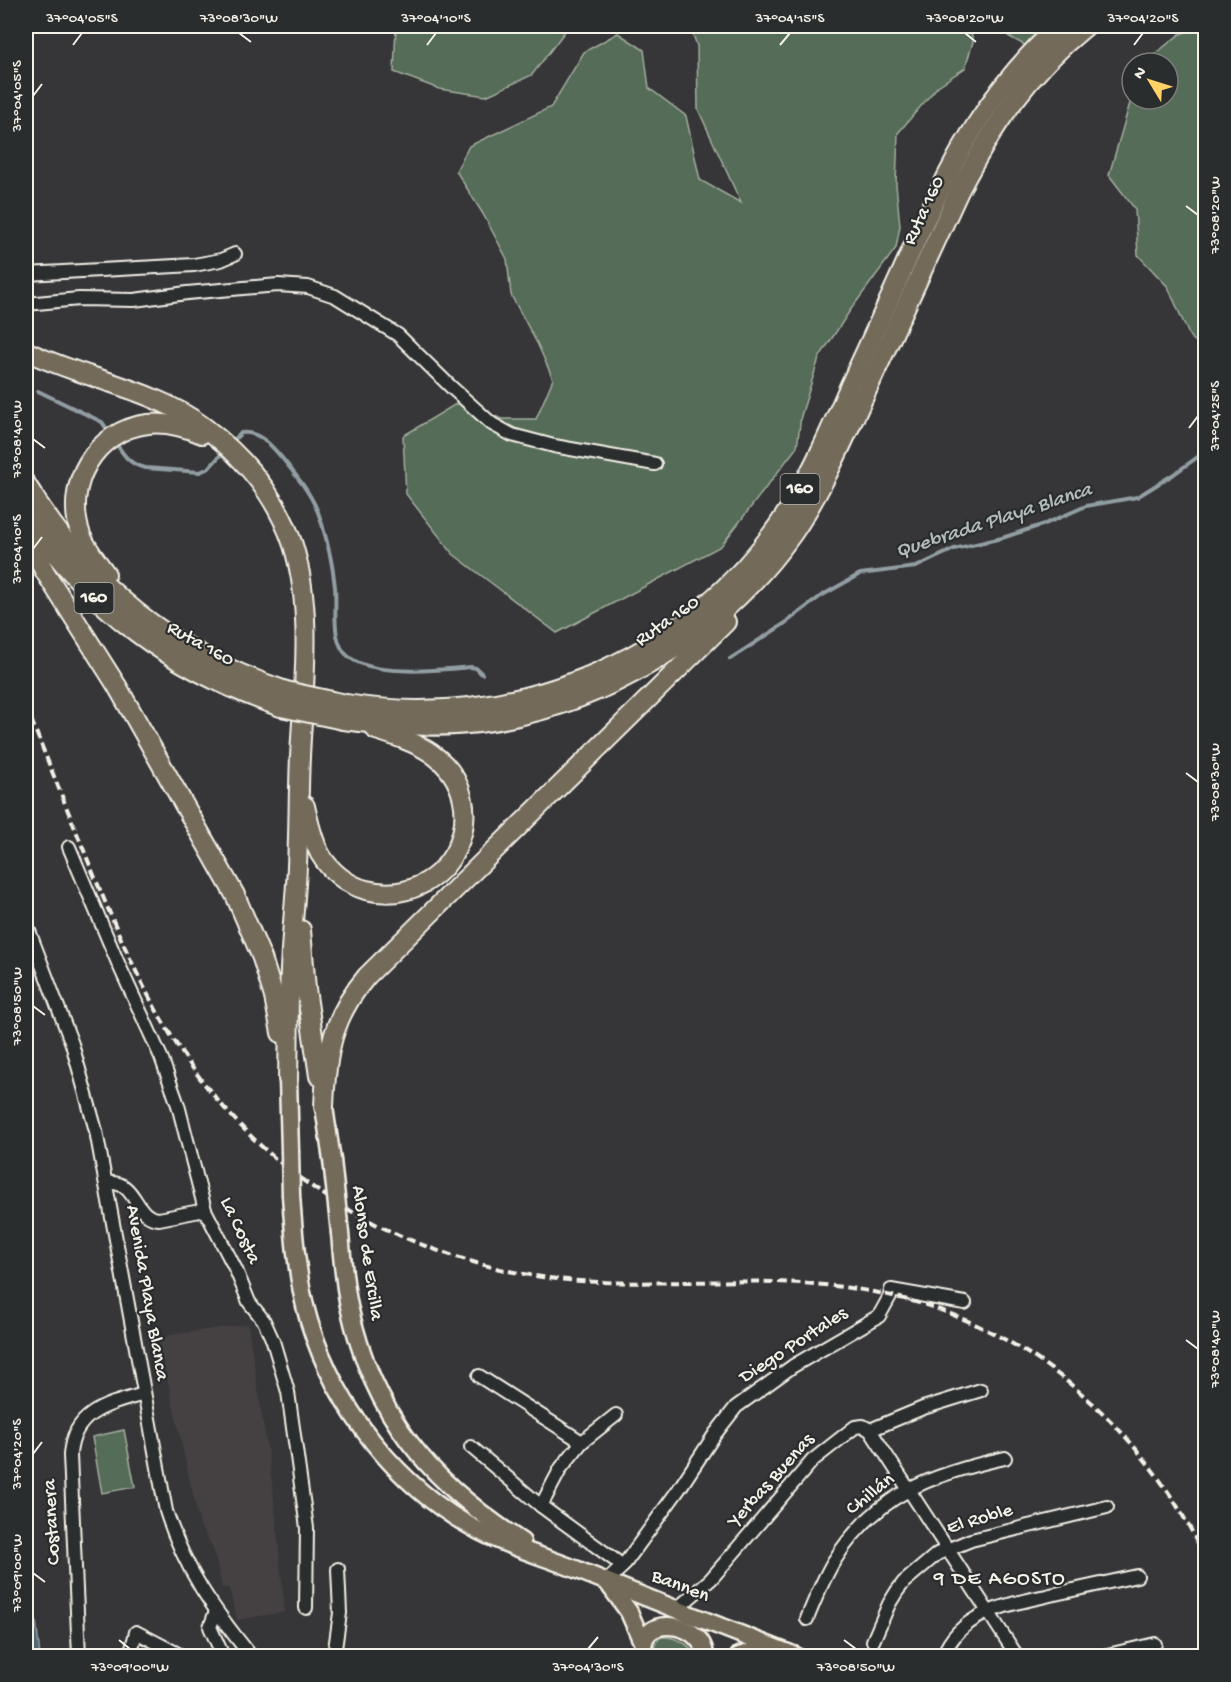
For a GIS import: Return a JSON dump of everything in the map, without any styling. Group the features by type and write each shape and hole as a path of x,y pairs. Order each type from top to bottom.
{"highway":[{"name":"Ruta 160","path":"344,712 448,709 498,703 546,691 593,674 645,648 694,615 723,590 759,551 802,486 831,428 941,186 971,130 1010,75 1059,26"},
{"name":"Ruta 160","path":"26,514 49,547 78,581 111,614 174,659 214,681 397,726 469,723 526,714 573,700 634,672 685,641 723,612 768,566 804,516 826,478 959,190 983,145 999,119 1031,79 1086,26"},
{"path":"26,351 176,410 203,426 251,471 272,500 288,531 298,564 305,634 296,883 290,968 288,1079"},
{"path":"139,615 105,574 90,552 81,533 76,500 79,480 87,463 100,446 117,434 150,424 188,429 226,446"},
{"name":"Ruta 160","path":"26,483 49,521 83,564 139,615 180,644 284,699"},
{"path":"26,536 45,572 117,686 245,916 262,958 274,997 288,1079"},
{"path":"324,1107 327,1066 333,1036 343,1010 357,987 378,963 720,628 744,601 768,566"},
{"path":"299,781 311,832 320,854 334,872 352,885 374,892 408,890 429,881 450,861 462,835 464,811 461,793 447,768 431,753 344,712"},
{"path":"296,883 306,989 324,1107"}],"main road":[{"path":"288,1079 291,1195 300,1278 309,1321 335,1383 358,1422 398,1471 445,1510 496,1540 549,1558"},
{"name":"Alonso de Ercilla","path":"324,1107 349,1303 360,1347 376,1387 396,1425 421,1458 450,1489 499,1528 549,1558"},
{"name":"Bannen","path":"549,1558 796,1656"},
{"path":"606,1581 629,1612 644,1650"},
{"path":"644,1650 649,1634 678,1608"},
{"path":"706,1656 713,1644 715,1624"},
{"path":"655,1628 671,1625 692,1633 703,1645 706,1656"},
{"path":"739,1656 772,1647"}],"street":[{"path":"26,274 194,266 221,260 235,254"},
{"path":"26,304 79,300 134,300 278,285 293,285 321,291 348,302 398,335 492,424 512,435 554,446 656,464"},
{"name":"La Costa","path":"69,847 164,1065 178,1105 205,1210 236,1270 249,1302 268,1329 288,1392 307,1528 306,1608"},
{"name":"Avenida Playa Blanca","path":"26,923 78,1063 96,1131 163,1497 173,1533 190,1572 216,1611 251,1656"},
{"path":"106,1183 114,1182 123,1185 143,1211 152,1218 205,1210"},
{"name":"Diego Portales","path":"606,1581 623,1566 735,1407 793,1365 879,1316 891,1290 965,1303"},
{"path":"479,1376 582,1442"},
{"name":"Yerbas Buenas","path":"678,1608 711,1579 813,1460 855,1427 863,1426 870,1430 923,1408 981,1390"},
{"name":"Costanera","path":"79,1656 70,1455 72,1440 83,1421 95,1412 144,1394"},
{"path":"541,1506 561,1467 582,1442 616,1415"},
{"path":"870,1430 1017,1656"},
{"path":"471,1447 541,1506 623,1566"},
{"name":"Chillán","path":"807,1619 827,1573 848,1541 877,1511 909,1489 950,1471 1005,1458"},
{"name":"El Roble","path":"873,1641 897,1591 904,1582 929,1560 948,1548 971,1540 1107,1507"},
{"path":"333,1656 340,1613 338,1569"},
{"path":"943,1656 949,1643 960,1630 988,1611 1137,1576"},
{"path":"216,1611 210,1627 223,1656"},
{"path":"130,1656 136,1632 182,1656"},
{"path":"1102,1656 1155,1644"}],"shaded area":[{"path":"248,1324 273,1488 285,1612 237,1620 229,1588 222,1588 213,1548 200,1526 164,1365 155,1345 169,1335"}],"green space":[{"path":"396,26 569,26 532,75 486,96 439,89 394,72"},
{"path":"690,26 970,26 973,42 965,68 938,86 898,133 896,184 900,226 896,248 849,312 819,358 801,416 797,447 721,546 557,633 453,554 406,494 403,436 459,402 502,419 536,419 553,379 511,295 507,259 456,171 469,146 551,107 584,52 618,33 644,50 649,88 686,116 700,180 741,203 698,109 697,46"},
{"path":"1007,26 1049,26 1030,48 1008,36"},
{"path":"1206,26 1205,349 1190,337 1168,287 1138,255 1135,209 1109,175 1128,111 1180,111 1180,51 1159,51 1180,34"},
{"path":"124,1430 135,1487 102,1493 92,1437"},
{"path":"661,1637 681,1641 689,1647 693,1656 657,1656 655,1646"}],"water":[{"path":"26,1530 40,1656 26,1656"}],"waterway":[{"name":"Quebrada Playa Blanca","path":"38,391 102,422 109,432"},
{"name":"Quebrada Playa Blanca","path":"231,443 241,433 259,436 282,458 311,497 322,524 332,563 339,643 349,657 360,663 390,670 471,667 476,668 482,674"},
{"name":"Quebrada Playa Blanca","path":"114,440 131,462 146,468 200,472 209,468 224,451"},
{"name":"Quebrada Playa Blanca","path":"730,659 784,624 821,596 860,574 916,567 954,549 1002,538 1045,524 1086,506 1137,497 1206,451"}],"railway":[{"path":"26,707 122,940 157,1012 201,1079 227,1111 286,1168 318,1191 389,1230 465,1260 504,1270 542,1277 599,1282 745,1281 824,1285 892,1296 956,1316 1002,1338 1046,1365 1086,1397 1122,1433 1154,1472 1183,1515 1206,1560"}],"district":[{"name":"9 DE AGOSTO","path":"1000,1580"}]}
